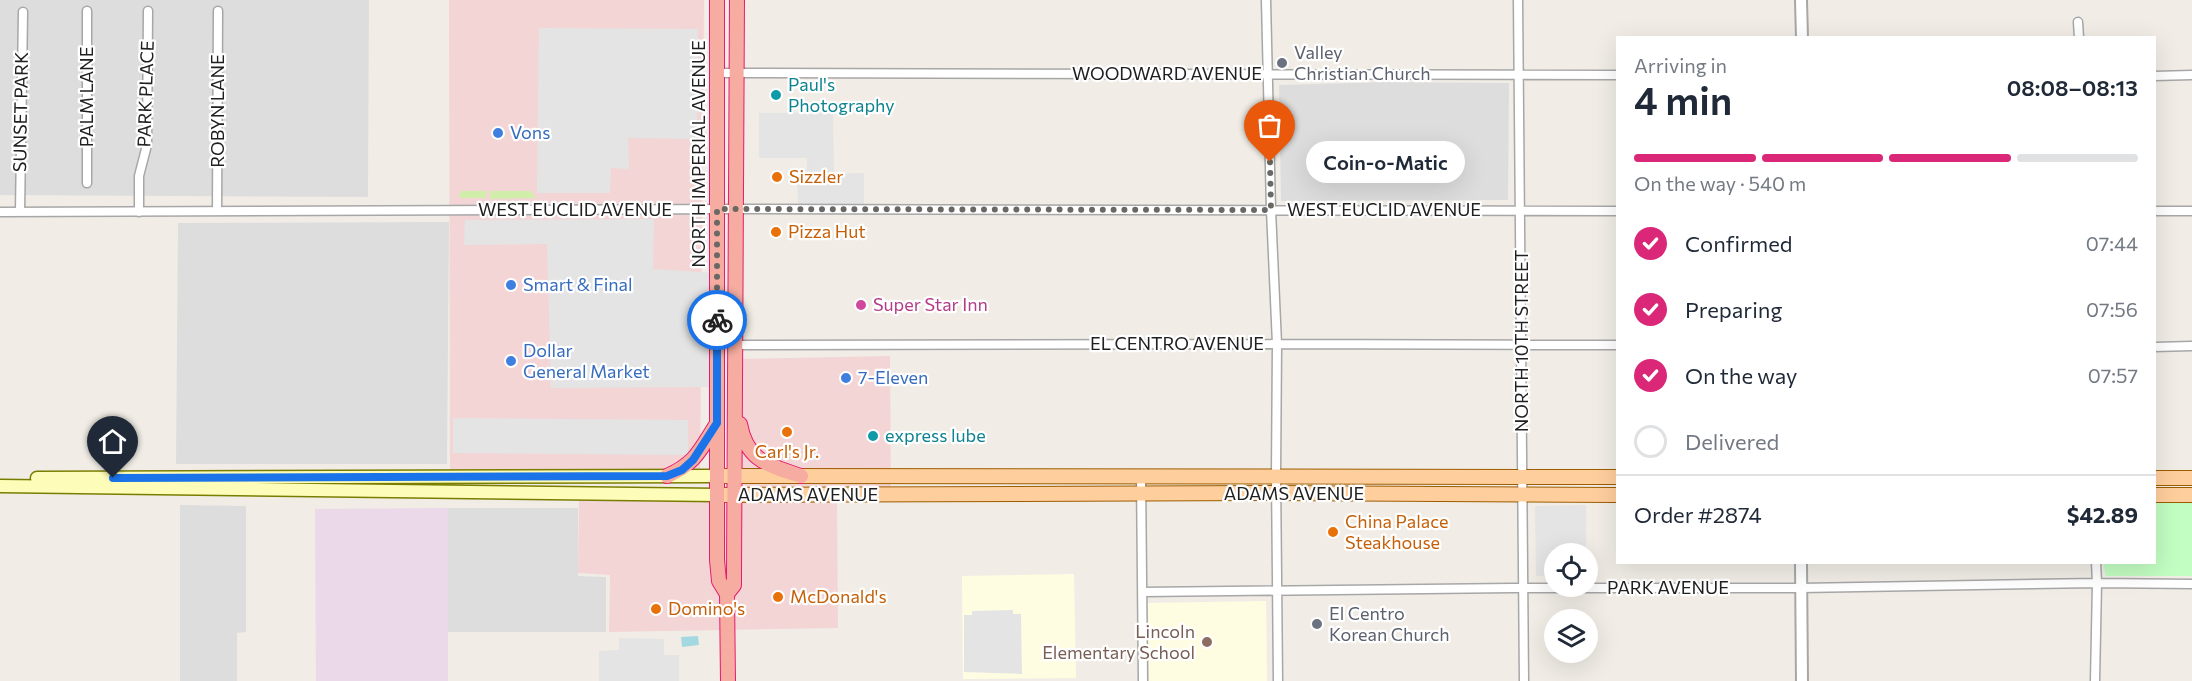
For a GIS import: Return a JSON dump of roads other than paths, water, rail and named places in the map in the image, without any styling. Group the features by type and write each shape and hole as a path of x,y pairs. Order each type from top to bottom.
{"highway":[{"name":"NORTH IMPERIAL AVENUE","path":"717,0 717,495 719,581 727,594 728,681"},
{"name":"NORTH IMPERIAL AVENUE","path":"727,594 734,585 737,0"},
{"path":"736,385 742,437 749,450 757,459 768,465 801,476"},
{"path":"667,476 682,470 693,460 717,423"}],"main road":[{"name":"ADAMS AVENUE","path":"0,486 561,476 1616,477"},
{"path":"480,493 488,487 500,484 550,483 561,476"},
{"path":"462,477 462,492"},
{"path":"2156,478 2192,478"},
{"name":"ADAMS AVENUE","path":"0,479 480,493 1616,495"},
{"path":"2156,495 2192,495"}],"street":[{"path":"1266,0 1277,344 1278,681"},
{"name":"NORTH 10TH STREET","path":"1518,0 1524,681"},
{"path":"1801,0 1802,36"},
{"name":"PALM LANE","path":"87,11 87,183"},
{"name":"PARK PLACE","path":"139,212 139,176 147,145 148,11"},
{"name":"ROBYN LANE","path":"218,11 218,212"},
{"name":"SUNSET PARK","path":"20,212 23,12"},
{"path":"2078,22 2079,36"},
{"name":"WOODWARD AVENUE","path":"717,73 1616,75"},
{"path":"2156,76 2192,75"},
{"name":"WEST EUCLID AVENUE","path":"0,212 717,209 1616,211"},
{"path":"2156,211 2192,211"},
{"name":"EL CENTRO AVENUE","path":"737,345 1616,345"},
{"path":"2156,347 2192,346"},
{"path":"1141,476 1143,681"},
{"path":"1801,564 1802,681"},
{"path":"2094,681 2096,564"},
{"name":"PARK AVENUE","path":"1143,592 2192,584"}],"water":[{"path":"698,636 699,645 682,647 681,637"}],"place":[{"name":"Valley Christian Church","path":"1282,63"},
{"name":"Paul's Photography","path":"776,95"},
{"name":"Vons","path":"498,133"},
{"name":"Coin-o-Matic","path":"1270,162"},
{"name":"Sizzler","path":"777,177"},
{"name":"Pizza Hut","path":"776,232"},
{"name":"Smart & Final","path":"511,285"},
{"name":"Super Star Inn","path":"861,305"},
{"name":"Dollar General Market","path":"511,361"},
{"name":"7-Eleven","path":"846,378"},
{"name":"Carl's Jr.","path":"787,432"},
{"name":"express lube","path":"873,436"},
{"name":"China Palace Steakhouse","path":"1333,532"},
{"name":"McDonald's","path":"778,597"},
{"name":"Domino's","path":"656,609"},
{"name":"El Centro Korean Church","path":"1317,624"},
{"name":"Lincoln Elementary School","path":"1207,642"}]}
